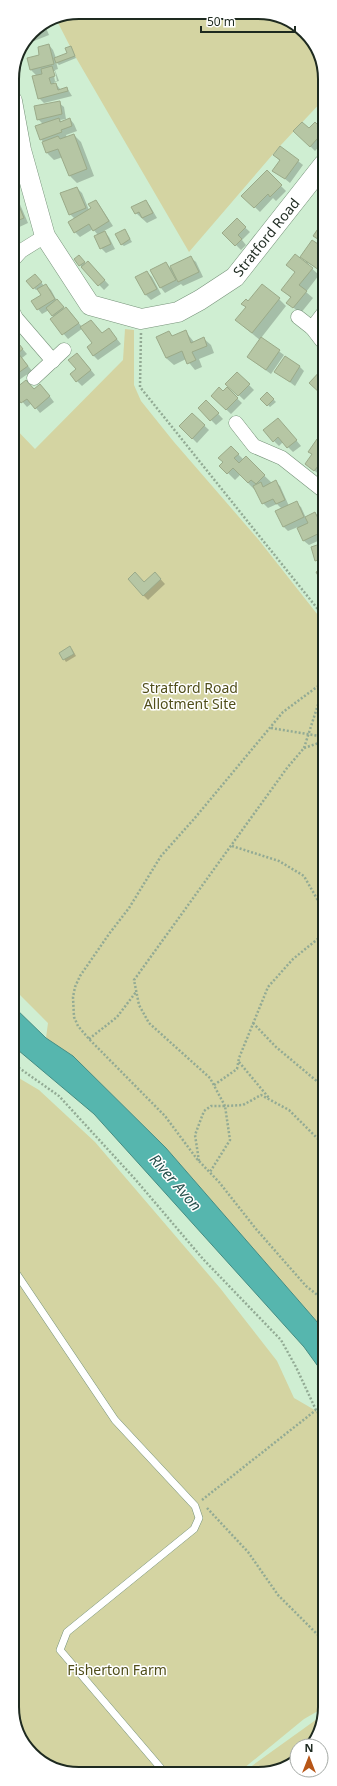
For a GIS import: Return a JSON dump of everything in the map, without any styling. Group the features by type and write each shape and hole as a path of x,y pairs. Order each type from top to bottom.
{"street":[{"name":"Stratford Road","path":"19,139 45,236 90,305 141,319 178,312 236,277 318,172"},
{"path":"19,253 45,236"},
{"path":"298,317 312,328 318,336"},
{"path":"312,328 318,320"},
{"path":"19,321 53,361"},
{"path":"34,378 64,350"},
{"path":"236,423 254,446 282,458 318,486"}],"lane":[{"path":"19,1277 115,1420 195,1506 199,1518 194,1529 67,1632 60,1650 161,1767"}],"path":[{"path":"141,319 140,387 318,609"},
{"path":"318,687 283,712 194,819 161,856 129,908 80,976 75,987 73,997 74,1017 78,1026 165,1116 200,1161 306,1286 318,1295"},
{"path":"210,1172 230,1140 225,1106 210,1078 149,1023 139,1004 134,980 287,768 304,748 318,705"},
{"path":"270,728 318,736"},
{"path":"304,748 318,743"},
{"path":"232,846 279,861 304,876 318,901"},
{"path":"214,1085 237,1069 238,1062 268,987 293,959 318,936"},
{"path":"89,1039 117,1017 137,991"},
{"path":"253,1023 276,1047 318,1082"},
{"path":"238,1062 271,1100"},
{"path":"19,1068 59,1096 135,1179 203,1260 280,1340 296,1366 318,1413"},
{"path":"200,1161 195,1135 204,1110 211,1106 243,1105 261,1095 289,1110 318,1139"},
{"path":"200,1502 316,1410"}],"green space":[{"path":"67,20 270,20 295,31 306,42 312,52 316,63 318,79 318,105 280,146 189,252 75,56 58,23"},
{"name":"Stratford Road Allotment Site","path":"125,329 134,330 134,385 141,401 174,442 258,539 318,615 318,1323 166,1148 73,1056 46,1038 48,1023 19,994 19,432 35,449 123,360"},
{"name":"Fisherton Farm","path":"19,1078 39,1090 95,1142 220,1288 277,1361 294,1398 318,1412 318,1707 317,1711 304,1719 245,1767 67,1766 49,1759 39,1752 25,1734 21,1723 19,1707"},
{"path":"316,1720 309,1738 291,1738"},
{"path":"289,1739 289,1759 274,1765 250,1767"}],"water":[{"name":"River Avon","path":"19,1012 46,1038 73,1056 166,1148 318,1323 318,1366 304,1347 94,1114 19,1051"}],"building":[{"path":"49,44 54,64 30,70 27,58 39,55 38,47"},
{"path":"71,46 75,56 56,63 54,58 67,53 65,48"},
{"path":"52,66 55,76 49,78 51,84 56,83 58,90 67,87 68,91 38,99 32,76 42,74 41,69"},
{"path":"60,101 62,114 37,120 34,106"},
{"path":"59,118 60,122 70,118 72,126 61,130 62,132 40,140 35,126"},
{"path":"302,122 309,128 315,122 318,125 318,138 310,147 293,131"},
{"path":"74,134 87,169 69,176 58,149 46,153 42,142 58,136 60,139"},
{"path":"280,146 299,160 285,179 272,171 280,160 273,155"},
{"path":"267,170 282,185 270,197 268,194 254,208 241,196"},
{"path":"77,187 86,208 69,215 60,193"},
{"path":"96,200 109,221 93,231 89,224 74,233 68,222 91,208 88,204"},
{"path":"146,200 153,213 142,218 139,212 135,214 131,207"},
{"path":"19,206 24,218 19,220"},
{"path":"237,218 246,227 238,235 242,239 235,246 222,233"},
{"path":"125,229 130,239 121,245 115,234"},
{"path":"318,229 318,239 313,236"},
{"path":"105,231 111,244 100,249 94,236"},
{"path":"312,240 318,244 318,269 300,257"},
{"path":"295,254 313,268 299,285 307,291 293,308 286,303 291,297 281,290 295,272 286,265"},
{"path":"79,255 85,262 79,266 74,259"},
{"path":"191,256 199,272 178,282 170,266"},
{"path":"88,261 105,280 98,286 81,267"},
{"path":"166,262 176,280 160,288 150,270"},
{"path":"147,271 157,289 145,295 135,277"},
{"path":"35,274 42,282 33,289 26,281"},
{"path":"46,284 55,299 37,310 31,301 41,295 37,289"},
{"path":"262,284 280,298 252,333 235,320 246,307 241,304 246,299 248,301"},
{"path":"57,299 64,307 52,316 46,308"},
{"path":"66,307 79,323 62,335 50,319"},
{"path":"91,320 102,333 109,328 117,339 93,356 87,347 92,343 80,327"},
{"path":"186,330 191,343 204,337 207,346 192,352 196,360 187,364 182,351 166,358 156,337 169,331 172,336"},
{"path":"261,337 280,350 266,370 247,357"},
{"path":"19,344 23,349 19,352"},
{"path":"77,353 91,370 76,382 70,374 76,369 68,360"},
{"path":"19,354 28,366 19,372"},
{"path":"285,356 300,366 290,382 274,372"},
{"path":"237,372 250,384 238,396 225,384"},
{"path":"318,373 318,391 309,383"},
{"path":"26,380 34,389 40,384 50,396 35,409 27,399 21,403 19,400 19,386"},
{"path":"219,387 223,391 227,387 238,398 226,410 211,396"},
{"path":"267,392 274,399 267,406 260,399"},
{"path":"206,400 219,413 210,421 198,408"},
{"path":"192,413 205,425 192,439 179,426"},
{"path":"278,418 297,440 287,448 278,437 273,442 263,430"},
{"path":"317,439 318,440 318,466 314,471 305,464 312,454 308,452"},
{"path":"231,446 239,454 234,458 239,463 246,456 265,475 256,484 251,480 248,483 233,468 227,474 219,466 223,462 218,458"},
{"path":"276,480 285,500 276,504 273,499 262,504 253,486 261,482 263,487"},
{"path":"297,501 304,517 283,527 275,511"},
{"path":"315,512 318,518 318,534 303,541 297,528 308,523 305,517"},
{"path":"318,545 318,560 315,561 311,547"},
{"path":"135,572 144,582 155,572 161,579 143,596 128,579"},
{"path":"70,646 74,654 63,660 59,653"}]}
